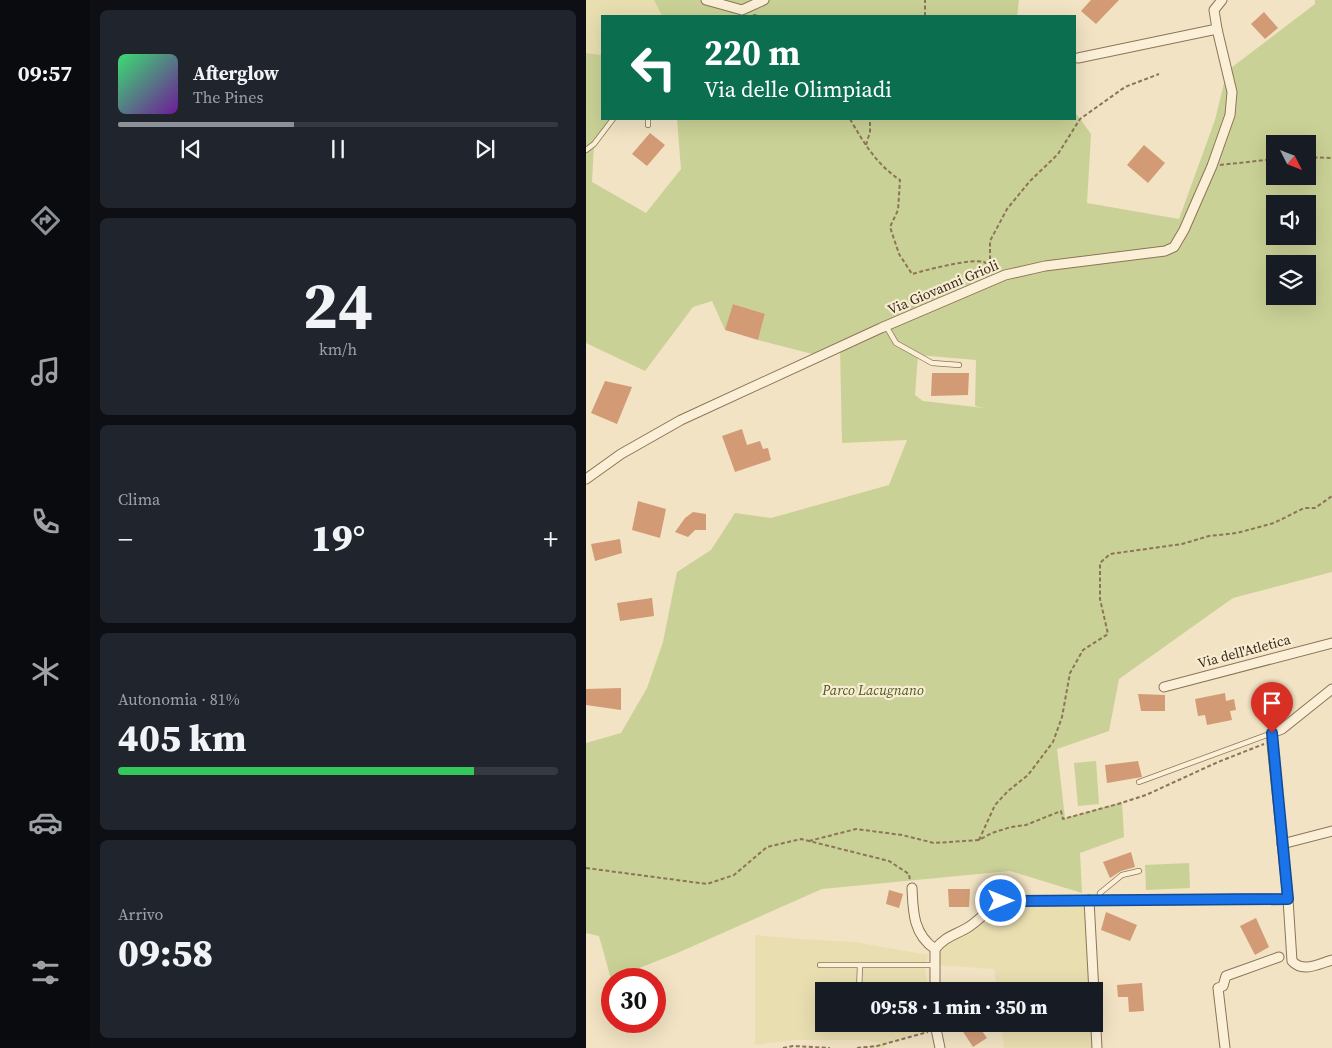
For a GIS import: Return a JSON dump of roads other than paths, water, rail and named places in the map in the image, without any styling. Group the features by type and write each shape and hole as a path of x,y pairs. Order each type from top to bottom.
{"street":[{"path":"706,0 742,10 764,0"},
{"name":"Via Giovanni Grioli","path":"586,479 621,454 681,420 886,326 1005,275 1046,266 1165,252 1174,247 1184,230 1212,166 1230,115 1232,92 1214,10 1222,0"},
{"path":"1078,58 1218,29"},
{"name":"Via dell'Atletica","path":"1164,687 1332,643"},
{"path":"1332,689 1272,738 1288,899 1292,961 1296,966 1303,968 1332,960"},
{"path":"1282,844 1332,831"},
{"path":"912,888 915,924 934,949 935,982"},
{"path":"934,949 949,936 968,927 1001,901 1288,899"},
{"path":"1089,900 1097,1048"},
{"path":"1225,1048 1218,988 1223,986 1226,976 1278,957"},
{"path":"936,1032 940,1048"}],"lane":[{"path":"586,150 594,144 612,120"},
{"path":"886,326 896,343 932,363 958,364"},
{"path":"1139,782 1272,738"},
{"path":"1099,900 1100,893 1116,879 1122,875 1139,871"},
{"path":"859,982 860,965"},
{"path":"820,966 935,965"}],"park label":[{"name":"Parco Lacugnano","path":"873,690"}]}
